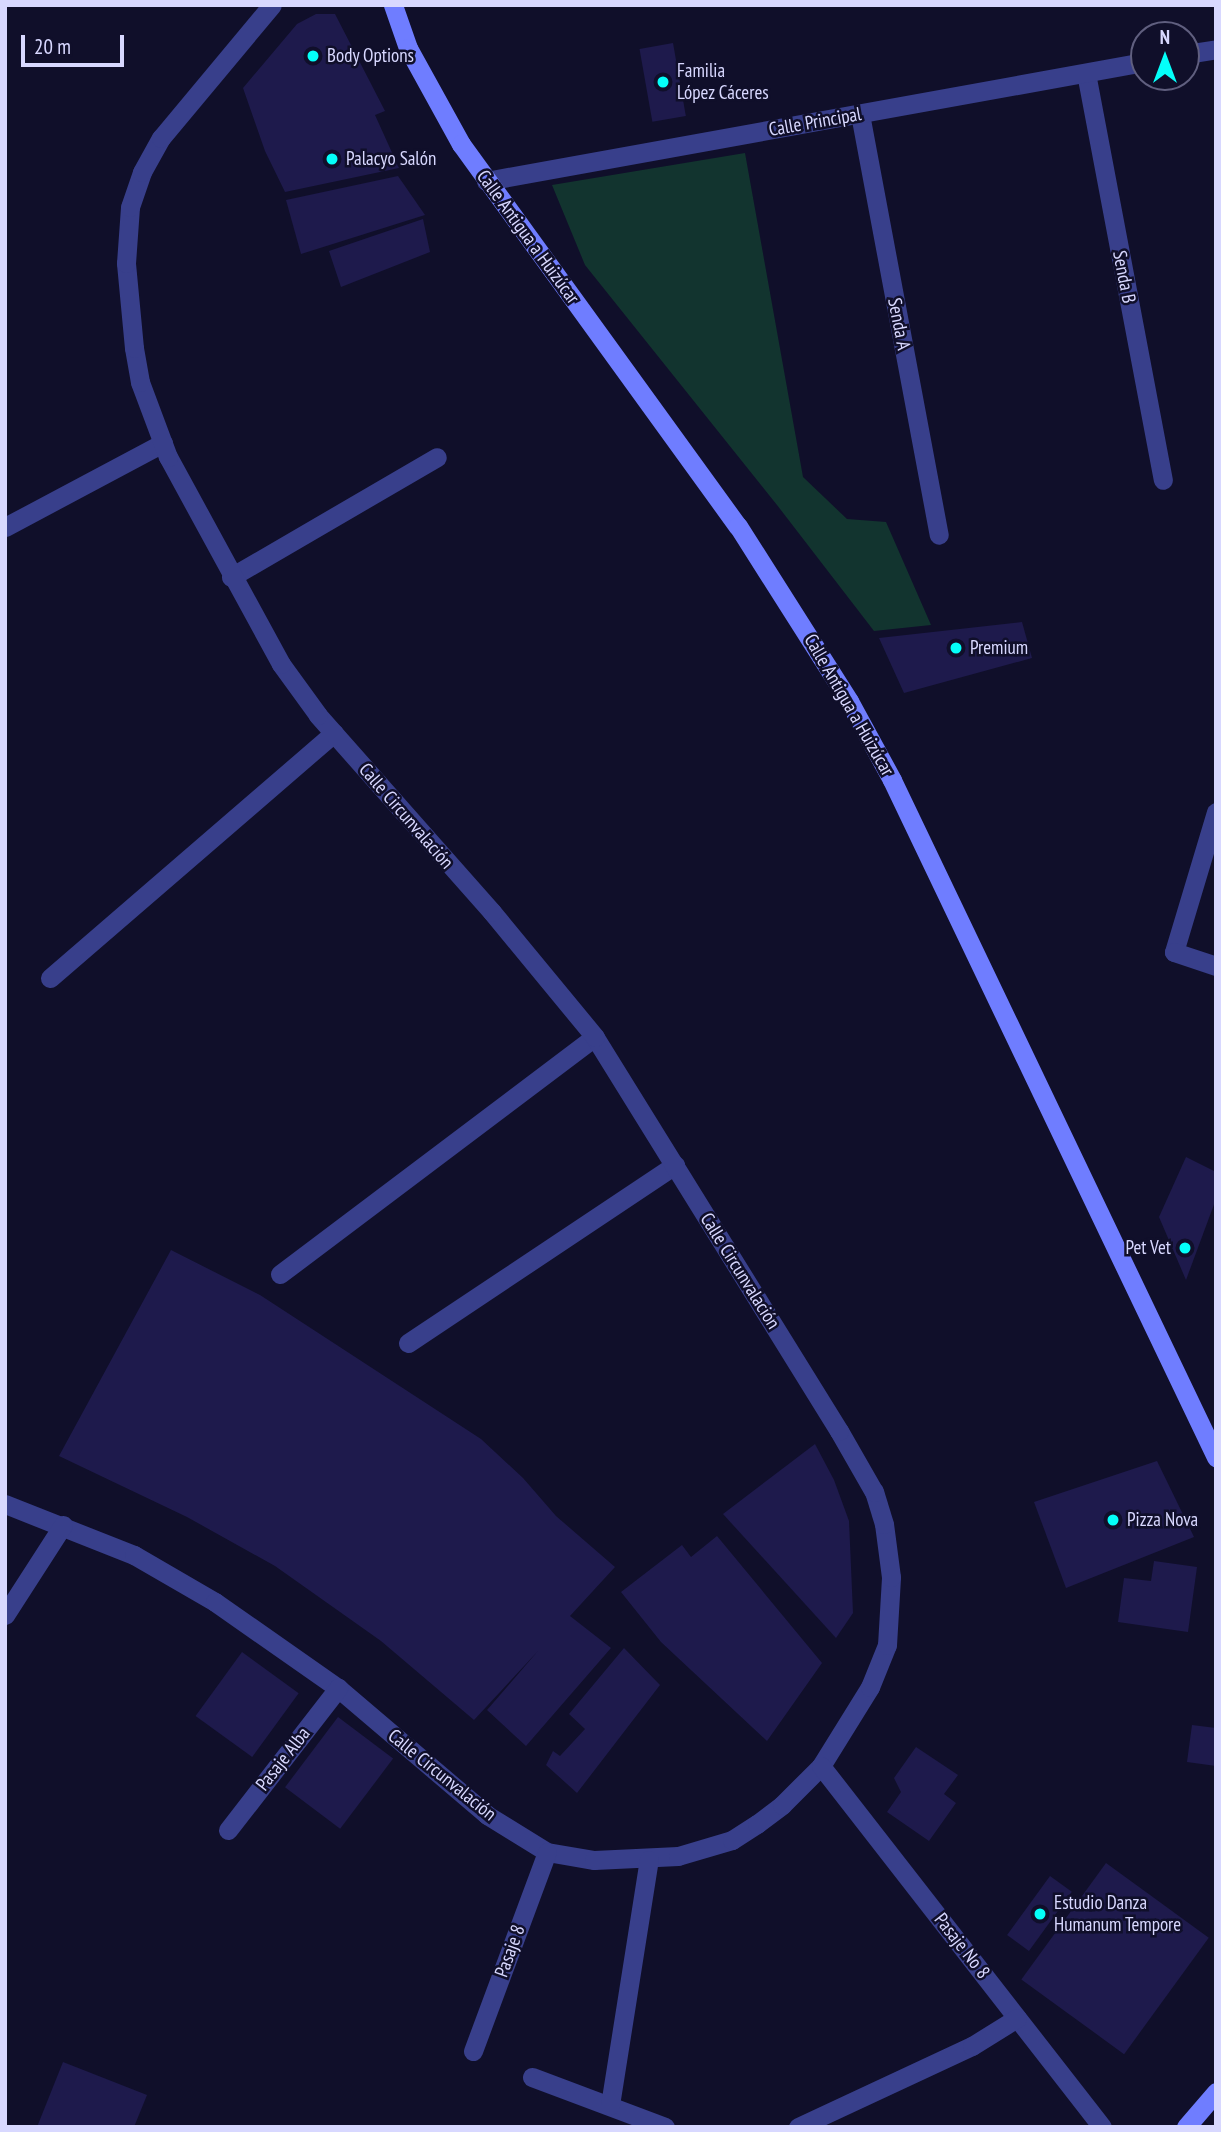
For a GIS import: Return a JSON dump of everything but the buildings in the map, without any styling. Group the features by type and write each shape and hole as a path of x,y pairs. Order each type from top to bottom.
{"main road":[{"name":"Calle Antigua a Huizúcar","path":"393,5 408,48 433,97 486,181 738,526 849,701 898,793 1216,1457"},
{"path":"1186,2127 1216,2092"}],"street":[{"name":"Calle Circunvalación","path":"5,1504 134,1555 215,1602 338,1688 487,1815 547,1852 594,1860 649,1860 678,1856 732,1840 782,1805 821,1766 870,1687 887,1645 891,1577 884,1524 874,1492 839,1431 596,1037 492,912 334,733 281,664 231,577 163,443 140,382 132,337 126,262 130,207 142,172 161,138 272,5"},
{"name":"Calle Principal","path":"486,181 1130,65"},
{"name":"Senda B","path":"1086,73 1163,480"},
{"name":"Senda A","path":"860,114 939,535"},
{"path":"5,527 163,443"},
{"path":"231,577 437,457"},
{"path":"50,978 334,733"},
{"path":"1216,812 1174,953 1216,966"},
{"path":"280,1274 596,1037"},
{"path":"408,1343 675,1165"},
{"path":"5,1615 63,1525"},
{"name":"Pasaje Alba","path":"228,1830 338,1688"},
{"name":"Pasaje No 8","path":"821,1766 1102,2127"},
{"name":"Pasaje 8","path":"473,2051 547,1852"},
{"path":"610,2105 649,1860"},
{"path":"798,2127 972,2046 1017,2018"},
{"path":"532,2077 665,2127"}],"green space":[{"path":"745,153 803,477 847,519 886,522 931,625 874,631 585,265 552,185"}],"place":[{"name":"Body Options","path":"313,56"},
{"name":"Familia López Cáceres","path":"663,82"},
{"name":"Palacyo Salón","path":"332,159"},
{"name":"Premium","path":"956,648"},
{"name":"Pet Vet","path":"1185,1248"},
{"name":"Pizza Nova","path":"1113,1520"},
{"name":"Estudio Danza Humanum Tempore","path":"1040,1914"}]}
